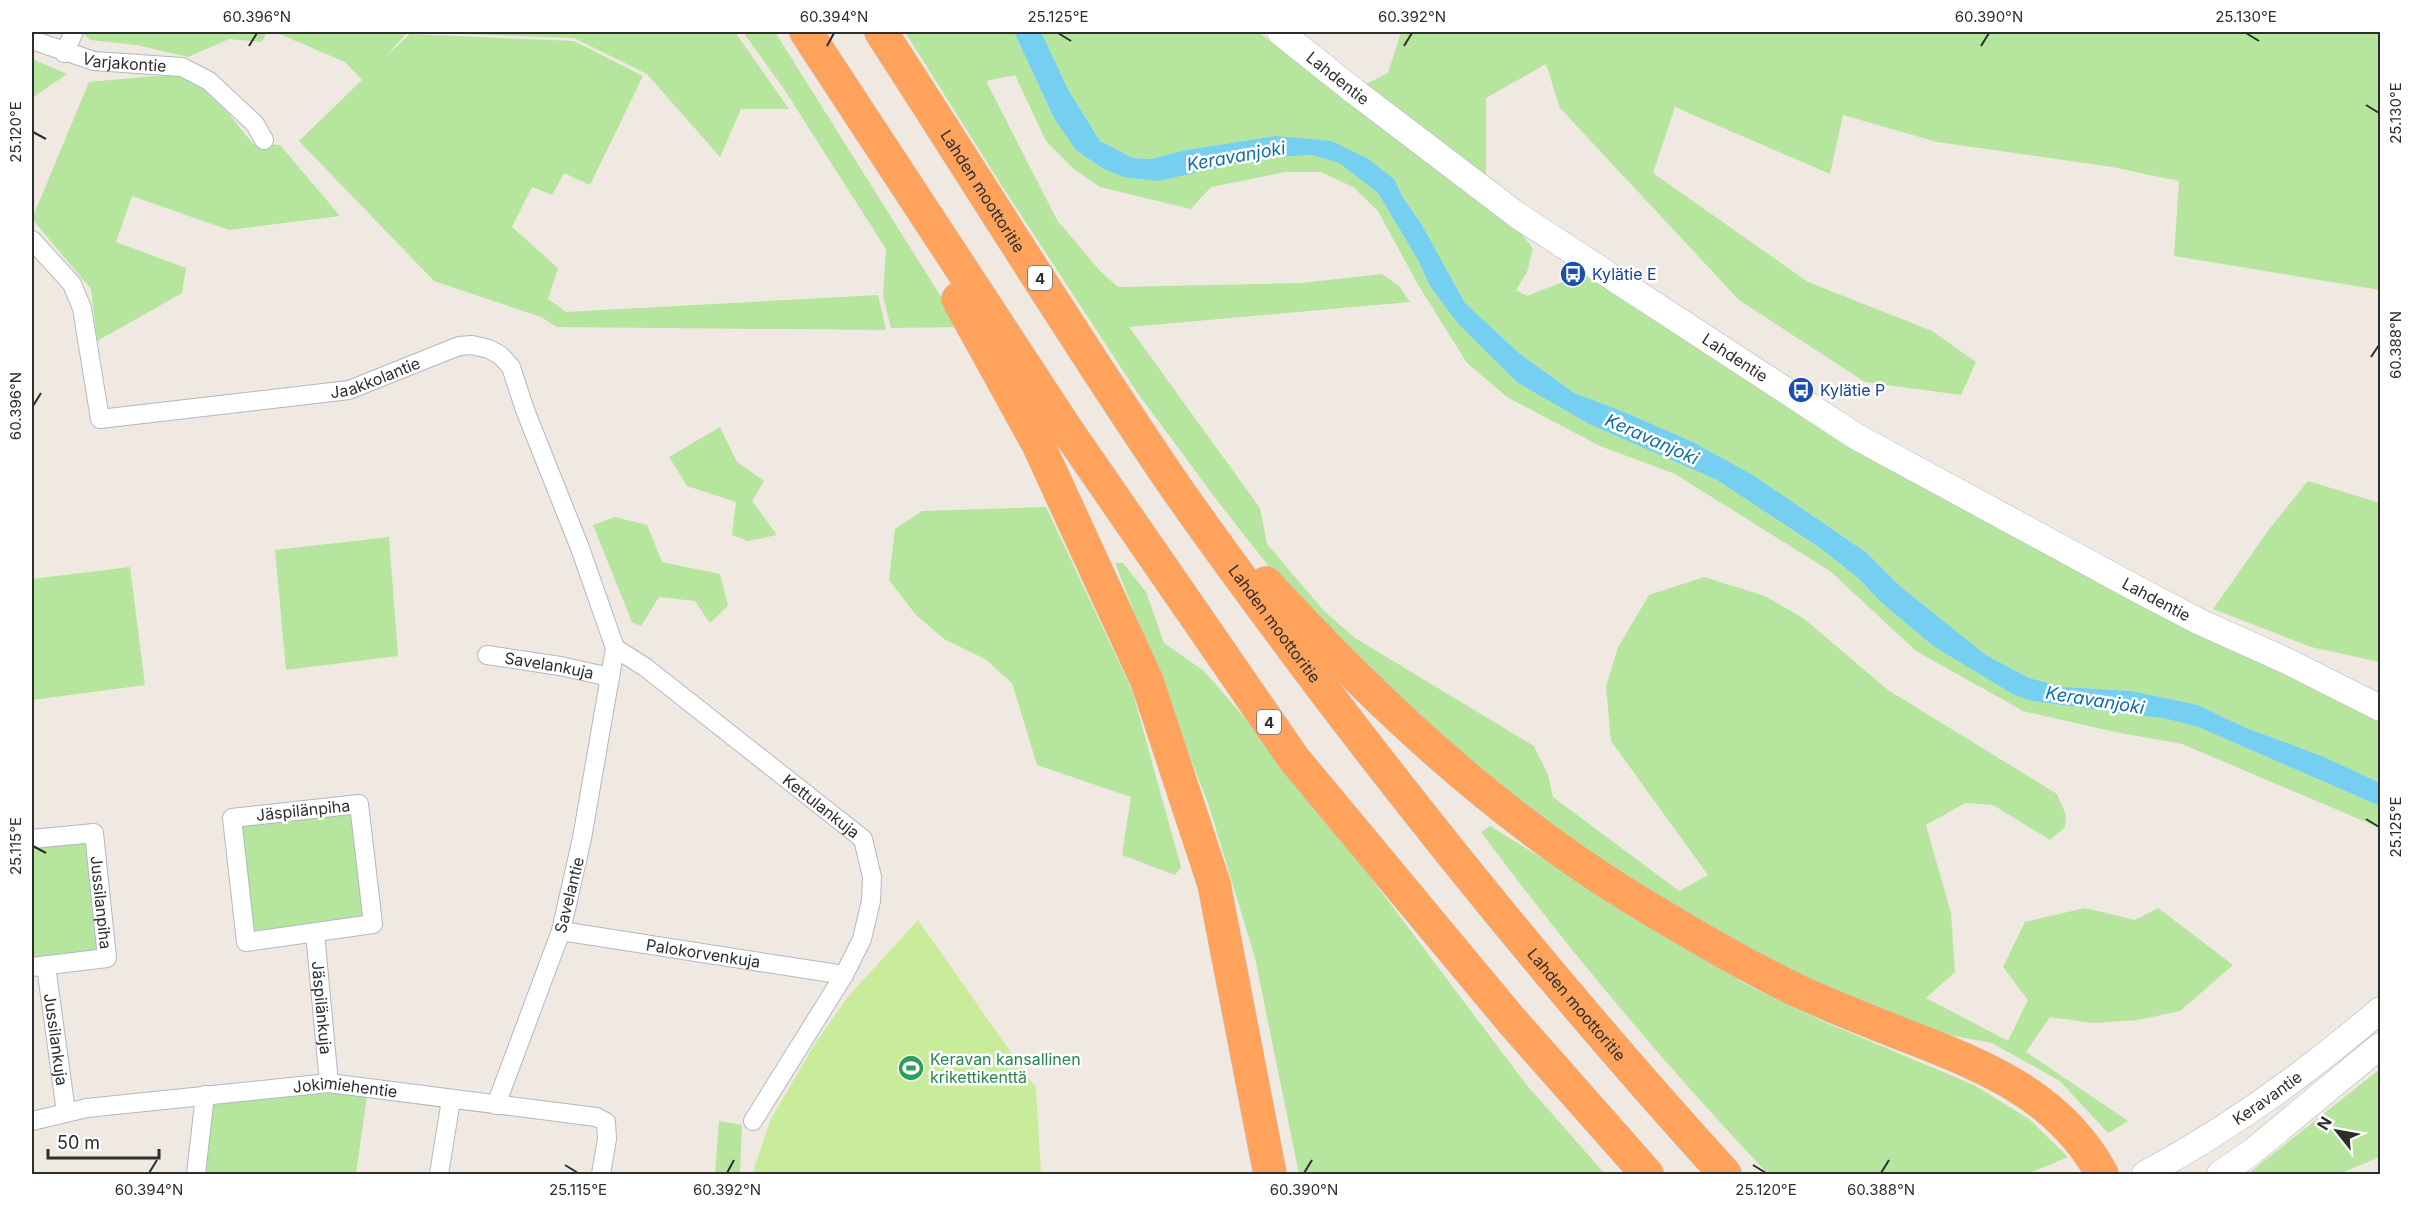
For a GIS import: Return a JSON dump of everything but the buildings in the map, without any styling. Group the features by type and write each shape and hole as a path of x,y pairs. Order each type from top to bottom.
{"highway":[{"name":"4","path":"806,32 1068,430 1294,759 1511,1020 1647,1174"},
{"name":"Lahden moottoritie","path":"881,32 1169,478 1266,612 1410,804 1554,981 1725,1174"},
{"path":"938,234 958,300 1038,444 1147,681 1214,884 1270,1174"},
{"path":"1169,478 1355,676 1422,740 1534,833 1636,900 1794,988 1860,1018 1992,1071 2022,1089 2061,1120 2079,1140 2102,1174"}],"main road":[{"name":"Lahdentie","path":"1280,32 1354,92 1517,215 1857,437 2200,622 2289,662 2380,708"},
{"name":"Lahdentie","path":"2289,662 2380,692"},
{"name":"Keravantie","path":"2145,1174 2187,1151 2285,1085 2380,1010"},
{"name":"Keravantie","path":"2220,1174 2253,1151 2380,1046"}],"street":[{"path":"64,52 74,32"},
{"name":"Varjakontie","path":"32,40 94,61 182,67 209,81 255,124 264,140"},
{"name":"Jaakkolantie","path":"32,240 72,284 82,308 100,419 349,390 459,346 472,345 500,355 511,367 525,410 580,548 615,648 610,677"},
{"name":"Kettulankuja","path":"615,648 645,668 863,839 872,877 871,901 862,939 844,975 753,1121"},
{"name":"Savelankuja","path":"487,655 561,666 610,677"},
{"name":"Savelantie","path":"496,1105 561,931 582,838 610,677"},
{"name":"Jäspilänpiha","path":"359,804 373,924 315,933 246,942 232,818 359,804"},
{"name":"Jussilanpiha","path":"32,839 94,833 107,958 39,967"},
{"name":"Palokorvenkuja","path":"561,931 844,975"},
{"name":"Jäspilänkuja","path":"315,933 329,1083"},
{"name":"Jussilankuja","path":"39,967 66,1112"},
{"name":"Jokimiehentie","path":"32,1121 66,1112 329,1083 596,1117 606,1122 607,1139 601,1174"},
{"path":"196,1174 205,1095"},
{"path":"439,1174 451,1100"}],"green space":[{"path":"82,32 267,32 262,42 229,39 188,57 137,45 90,40"},
{"path":"278,32 408,32 384,58 410,34 574,41 643,76 590,185 564,173 552,195 532,187 512,227 558,268 548,299 566,312 878,295 886,330 557,327 541,317 434,281 299,141 362,80 345,62"},
{"path":"410,32 735,32 789,109 741,109 720,157 647,74 574,38"},
{"path":"743,32 775,32 960,327 891,328 883,296 886,249 784,89"},
{"path":"905,32 1014,32 1054,118 1102,168 1312,155 1339,163 1378,193 1418,260 1430,286 1449,312 1462,328 1518,383 1589,424 1717,480 1820,548 1858,578 1882,603 1933,646 2014,695 2032,701 2167,719 2198,727 2380,806 2380,828 2182,744 2115,732 2023,711 1916,651 1830,571 1675,474 1600,446 1507,397 1467,363 1417,283 1378,211 1353,187 1321,172 1285,172 1211,187 1191,209 1100,187 1074,169 1046,141 1015,75 986,81 1057,220 1100,271 1118,287 1301,283 1382,274 1399,286 1410,302 1129,327 1260,508 1267,544 1324,611 1355,638 1534,746 1548,775 1553,797 1679,891 1708,875 1611,741 1606,687 1618,647 1649,595 1704,577 1765,596 1803,618 1888,690 2057,794 2066,815 2065,827 2050,840 1993,805 1965,803 1926,825 1951,913 1955,972 1926,998 2008,1041 2028,1000 2003,967 2025,922 2085,908 2135,920 2158,908 2233,965 2180,1011 2138,1020 2093,1023 2050,1017 2026,1052 2128,1121 2108,1133 2060,1081 1992,1043 1949,1035 1879,1014 1766,960 1541,825 1298,603 1222,507 1139,395 1002,186"},
{"path":"1041,32 1258,32 1466,193 1517,228 1533,249 1527,272 1516,290 1527,296 1583,274 1824,429 2086,576 2380,714 2380,783 2323,757 2246,728 2198,705 2132,691 2065,687 2029,678 1986,655 1901,587 1867,553 1753,475 1693,442 1574,393 1519,353 1465,303 1422,225 1402,196 1395,180 1275,136 1186,150 1151,159 1133,158 1100,141 1069,91"},
{"path":"1401,32 2380,32 2380,290 2174,256 2179,181 2112,167 1937,142 1843,115 1830,174 1675,107 1653,173 1808,282 1932,331 1976,362 1961,395 1865,382 1739,300 1560,108 1546,64 1486,98 1486,176 1364,85 1388,73"},
{"path":"32,59 67,74 32,98"},
{"path":"176,74 204,90 229,114 253,144 280,145 340,216 229,230 132,196 116,242 186,268 182,293 97,341 91,289 32,219 89,82"},
{"path":"720,427 737,462 764,481 752,501 777,535 748,541 732,535 736,502 687,486 669,457"},
{"path":"2308,481 2380,503 2380,662 2311,647 2213,609 2270,528"},
{"path":"1046,507 1132,690 1181,867 1175,875 1122,855 1131,797 1037,765 1012,683 985,659 944,639 916,615 889,580 895,529 922,511"},
{"path":"615,517 647,525 662,562 720,574 728,606 710,623 695,601 659,597 641,626 632,622 593,525"},
{"path":"389,537 398,656 286,670 275,550"},
{"path":"1115,563 1123,563 1146,592 1164,643 1204,671 1289,769 1525,1083 1605,1174 1299,1174 1255,958 1209,806"},
{"path":"130,567 145,685 32,700 32,579"},
{"path":"352,812 362,917 252,932 241,826"},
{"path":"1490,826 1747,985 1822,1021 1974,1085 2029,1119 2068,1157 2027,1174 1768,1174 1656,1050 1549,921 1481,832"},
{"path":"89,842 100,952 32,959 32,847"},
{"name":"Keravan kansallinen krikettikenttä","path":"918,920 1036,1088 1041,1174 754,1174 771,1119 813,1047 846,999"},
{"path":"2380,1069 2380,1157 2339,1174 2248,1174"},
{"path":"313,1091 367,1096 356,1174 203,1174 212,1105"},
{"path":"719,1121 742,1125 740,1174 715,1174"}],"water":[{"name":"Keravanjoki","path":"1014,32 1041,32 1069,91 1100,141 1133,158 1151,159 1186,150 1275,136 1331,141 1367,158 1395,180 1402,196 1422,225 1465,303 1519,353 1574,393 1693,442 1753,475 1867,553 1901,587 1986,655 2029,678 2065,687 2132,691 2198,705 2246,728 2324,757 2380,783 2380,806 2198,727 2167,719 2032,701 2014,695 1933,646 1882,603 1858,578 1820,548 1717,480 1589,424 1518,383 1462,328 1449,312 1430,286 1418,260 1378,193 1339,163 1312,155 1281,157 1248,161 1158,181 1124,177 1102,168 1076,150 1054,118"}],"place":[{"name":"Kylätie E","path":"1573,274"},
{"name":"Kylätie P","path":"1801,390"},
{"name":"Keravan kansallinen krikettikenttä","path":"911,1068"}]}
